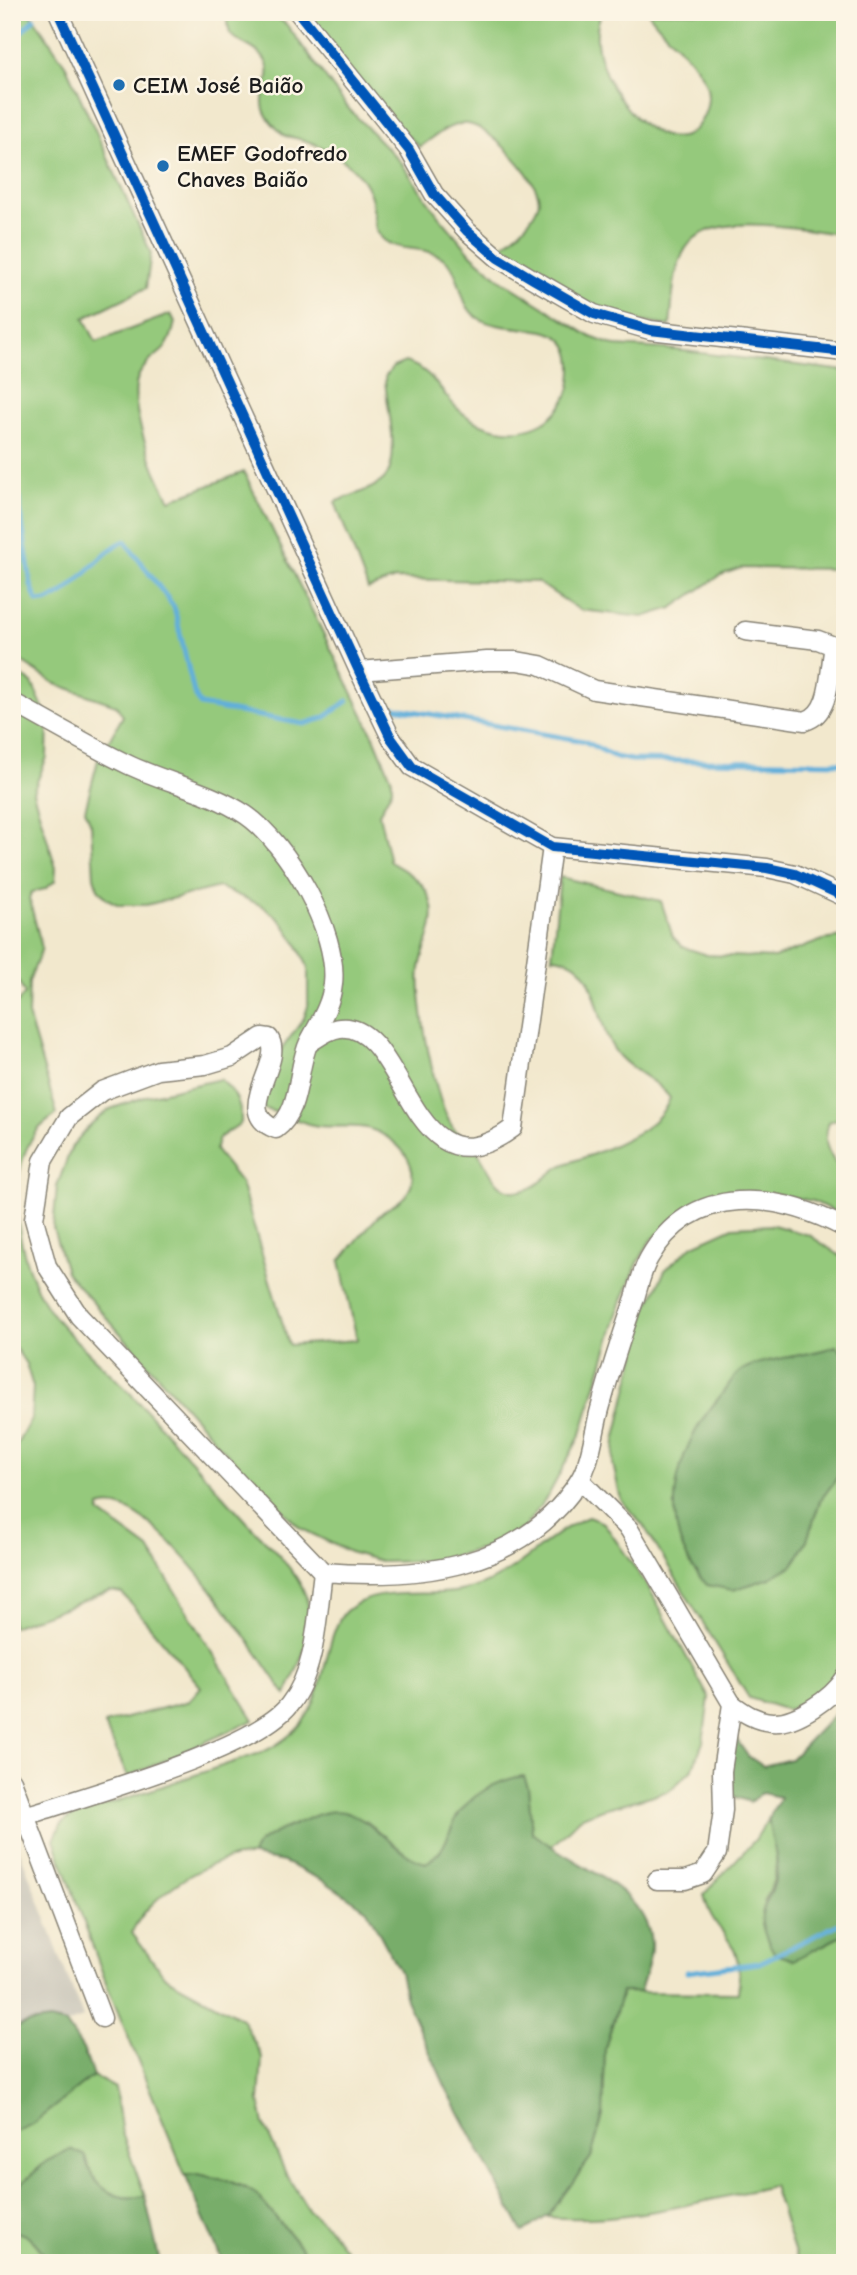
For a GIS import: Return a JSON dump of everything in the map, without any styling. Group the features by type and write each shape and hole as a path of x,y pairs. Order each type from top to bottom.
{"street":[{"path":"58,12 359,671 391,738 412,768 552,847 766,868 795,874 845,897"},
{"path":"298,12 409,150 434,194 467,232 510,265 594,314 650,330 845,352"},
{"path":"359,671 487,661 517,662 540,665 594,690 805,720 814,718 821,712 833,652 831,645 818,639 745,631"},
{"path":"12,702 131,766 201,792 246,815 279,846 316,909 331,948 333,984 322,1021 308,1044 290,1113 276,1129 265,1125 258,1115 258,1101 273,1049 269,1038 262,1037 232,1057 205,1065 158,1070 102,1091 69,1117 43,1161 34,1219 47,1266 79,1316 323,1572 369,1576 417,1574 483,1558 535,1531 580,1480 616,1352 648,1258 676,1223 717,1202 764,1200 814,1212 845,1228"},
{"path":"308,1044 330,1031 343,1028 359,1031 374,1042 424,1123 442,1138 464,1145 487,1144 513,1128 552,847"},
{"path":"580,1480 629,1529 732,1704 752,1718 774,1723 814,1709 845,1678"},
{"path":"25,1816 179,1765 258,1732 289,1705 307,1670 323,1572"},
{"path":"657,1880 685,1880 702,1874 717,1853 723,1810 722,1771 732,1704"},
{"path":"12,1781 102,2018"}],"shaded area":[{"path":"12,1830 83,2018 66,2024 49,2020 12,2029"}],"green space":[{"path":"30,12 66,66 151,253 146,288 84,318 96,342 171,314 175,322 172,334 165,348 140,373 136,385 136,401 143,437 164,488 170,500 244,472 375,739 392,780 392,789 379,814 390,862 422,884 432,906 432,922 420,969 420,984 428,1051 440,1098 454,1129 477,1151 499,1184 512,1191 527,1190 561,1166 601,1151 642,1130 659,1116 670,1098 659,1086 620,1057 604,1029 595,996 581,970 569,961 552,957 560,877 661,901 673,937 683,947 707,955 774,958 823,940 845,937 845,1116 829,1122 826,1139 829,1152 845,1182 845,1217 813,1201 778,1195 744,1195 682,1216 650,1241 622,1300 581,1434 549,1494 524,1528 494,1545 435,1561 384,1562 349,1552 300,1528 219,1445 66,1272 53,1228 57,1186 72,1146 90,1125 110,1109 147,1096 220,1079 236,1098 241,1123 219,1138 215,1150 241,1183 289,1345 357,1340 340,1261 377,1217 406,1195 412,1181 412,1171 409,1161 396,1144 377,1132 361,1127 313,1125 261,1108 274,1060 304,1018 308,1006 308,967 297,944 282,922 263,906 219,887 146,905 119,905 107,899 98,889 94,877 91,824 85,810 98,760 123,716 116,705 56,684 12,656 12,14"},
{"path":"225,12 268,12 286,24 349,109 399,160 438,215 472,255 501,280 591,337 615,346 668,349 845,371 845,569 741,568 721,575 672,608 643,617 580,610 537,582 395,579 368,589 335,502 374,486 384,479 389,470 393,444 385,377 393,367 405,362 422,370 455,406 474,420 497,429 520,430 542,423 561,405 570,387 571,359 566,344 555,335 493,324 478,318 467,306 453,269 441,257 392,245 380,237 375,226 371,197 358,174 324,148 285,136 268,118 263,104 268,74 266,62 262,56 230,34"},
{"path":"298,12 602,12 597,36 601,62 613,88 629,110 648,128 669,137 687,135 702,119 707,104 707,88 690,59 648,12 845,12 845,235 784,226 737,225 715,228 698,236 681,257 674,286 670,326 601,315 494,252 525,225 538,205 533,184 514,157 489,135 468,124 455,125 420,147 362,96"},
{"path":"12,670 32,683 48,719 47,757 33,792 56,868 55,881 45,889 32,892 29,898 42,948 29,982 28,1015 57,1114 37,1131 26,1151 19,1174 17,1200 24,1253 32,1278 56,1319 131,1394 284,1561 305,1593 310,1616 304,1651 286,1695 229,1613 175,1547 148,1522 122,1508 100,1507 100,1513 149,1549 254,1720 128,1777 104,1724 189,1701 201,1687 122,1593 110,1591 12,1627 12,1453 31,1419 33,1387 26,1364 12,1343 12,1008 25,994 12,970"},
{"path":"773,1225 809,1235 845,1259 845,1354 836,1346 814,1355 789,1358 675,1504 691,1565 733,1590 770,1578 812,1526 820,1501 845,1467 845,1658 834,1675 820,1689 787,1710 749,1698 645,1528 621,1500 613,1464 615,1441 646,1311 665,1270 693,1245 733,1227"},
{"path":"836,1346 845,1354 845,1467 820,1501 807,1540 793,1565 770,1578 733,1590 707,1585 690,1563 680,1540 675,1516 681,1466 690,1442 702,1420 732,1379 742,1370"},
{"path":"588,1517 604,1523 650,1590 709,1698 703,1742 692,1770 669,1791 599,1810 580,1818 550,1848 532,1832 528,1787 457,1816 441,1853 426,1863 412,1859 366,1821 326,1812 260,1842 252,1856 219,1862 182,1880 151,1906 139,1919 132,1933 165,1977 242,2019 262,2057 259,2101 264,2124 286,2174 309,2211 327,2226 356,2263 314,2263 255,2193 221,2179 185,2175 108,1988 54,1840 61,1824 71,1817 263,1752 294,1732 304,1720 317,1695 336,1627 346,1611 358,1603 386,1595 446,1593 480,1586 513,1568 556,1535"},
{"path":"845,1703 845,1934 794,1960 775,1954 762,1925 764,1906 776,1878 777,1865 769,1818 780,1797 762,1793 750,1802 729,1795 727,1748 736,1739 748,1756 763,1766 791,1759"},
{"path":"524,1776 528,1787 532,1832 622,1892 647,1924 651,1950 640,1992 622,1992 605,2048 603,2115 591,2157 549,2215 523,2232 446,2088 406,2000 400,1972 367,1910 324,1881 284,1862 252,1856 260,1843 283,1829 323,1813 338,1811 352,1814 364,1821 400,1850 426,1863 442,1849 456,1819 468,1803 494,1785"},
{"path":"768,1819 776,1861 773,1881 764,1901 794,1960 845,1934 845,2263 798,2263 773,2186 689,2205 632,2214 547,2217 591,2157 603,2115 605,2048 622,1992 738,1993 737,1958 733,1947 708,1909 704,1894 755,1840"},
{"path":"50,2020 66,2024 83,2049 93,2076 32,2124 12,2134 12,2029 28,2023"},
{"path":"93,2076 115,2088 122,2133 145,2196 124,2197 106,2190 93,2176 85,2156 47,2161 12,2192 12,2134 32,2124"},
{"path":"70,2149 85,2156 93,2176 106,2190 124,2197 145,2196 160,2263 48,2263 34,2242 25,2235 12,2231 12,2192 47,2161"},
{"path":"198,2174 229,2181 255,2193 314,2263 223,2263 185,2175"},
{"path":"13,2230 34,2242 48,2263 12,2263"}],"waterway":[{"path":"12,41 34,19"},
{"path":"12,454 31,585 37,601 48,601 59,595 104,555 125,541 174,607 194,693 200,705 304,724 324,718 347,701"},
{"path":"384,706 584,741 615,757 632,760 845,763"},
{"path":"687,1972 759,1963 845,1921"}],"cycle path":[{"path":"58,12 359,671 391,738 412,767 552,847 767,868 795,874 845,897"},
{"path":"298,12 409,150 434,194 467,231 498,258 594,314 650,330 845,352"}],"place":[{"name":"CEIM José Baião","path":"119,85"},
{"name":"EMEF Godofredo Chaves Baião","path":"163,166"}]}
